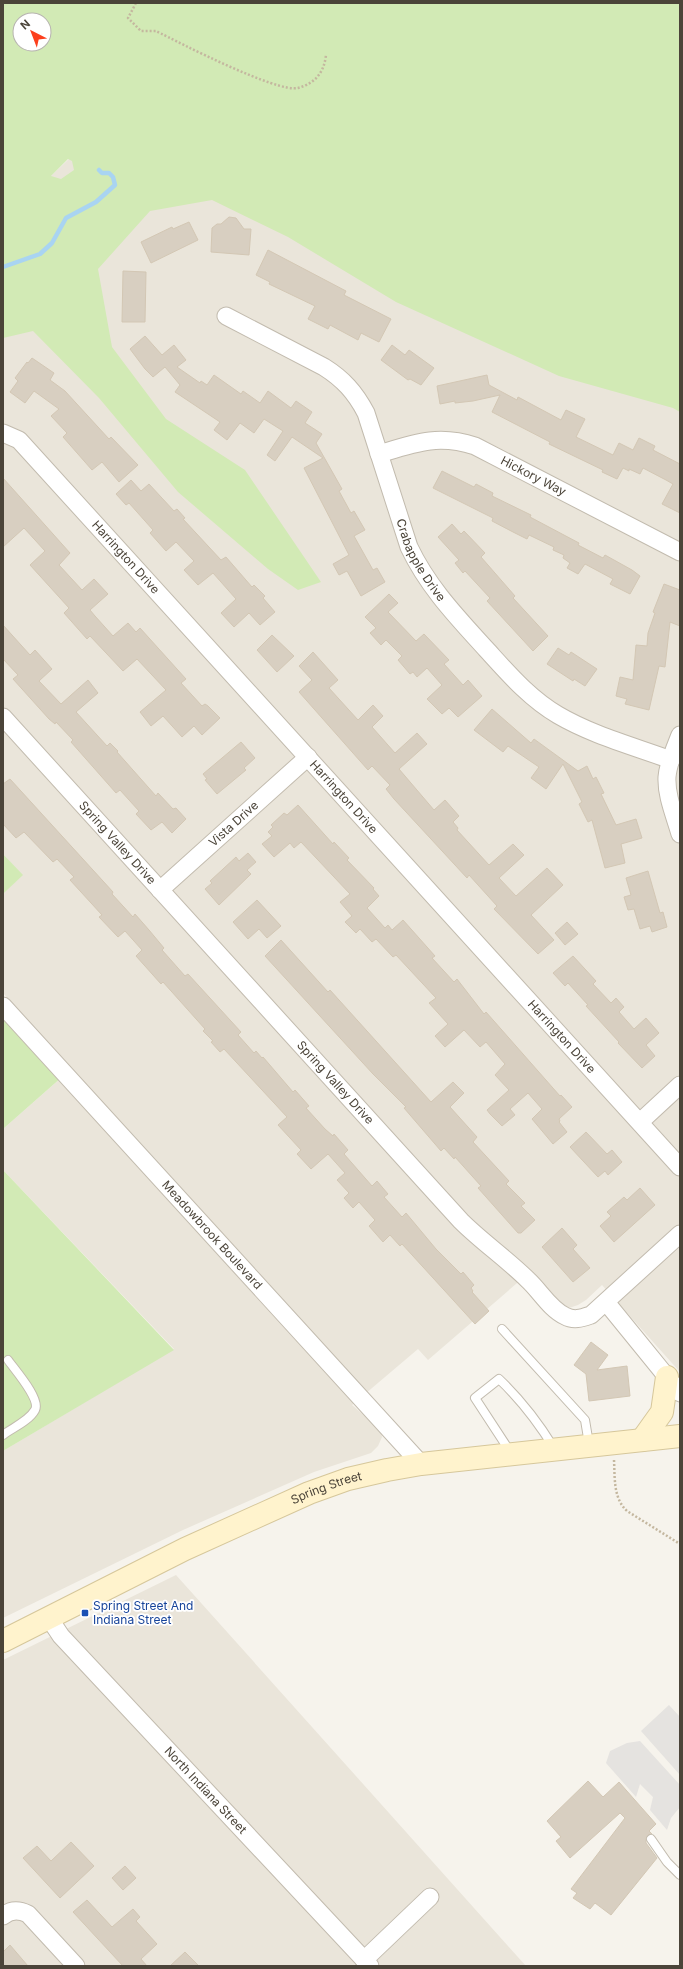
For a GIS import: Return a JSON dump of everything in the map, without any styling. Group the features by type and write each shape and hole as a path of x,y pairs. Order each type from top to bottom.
{"main road":[{"path":"642,1440 662,1412 674,1385"},
{"name":"Spring Street","path":"3,1641 185,1549 309,1493 348,1479 421,1464 680,1436"}],"street":[{"name":"Crabapple Drive","path":"226,316 337,375 358,398 366,413 409,547 424,576 444,602 514,680 544,706 572,723 671,760"},
{"name":"Harrington Drive","path":"3,433 19,440 680,1167"},
{"name":"Hickory Way","path":"379,454 429,440 452,440 475,446 680,552"},
{"name":"Spring Valley Drive","path":"3,717 476,1236 519,1271 556,1310 564,1316 573,1319 582,1318 591,1315 606,1302"},
{"path":"680,735 671,760 667,777 668,792 680,834"},
{"name":"Vista Drive","path":"160,890 308,757"},
{"name":"Meadowbrook Boulevard","path":"3,1006 421,1464"},
{"path":"640,1122 680,1085"},
{"path":"674,1385 606,1302 680,1234"},
{"name":"North Indiana Street","path":"49,1618 61,1636 367,1963"},
{"path":"367,1963 430,1897"},
{"path":"3,1916 14,1910 21,1911 32,1918 76,1966"}],"lane":[{"path":"502,1329 585,1420 590,1445"},
{"path":"3,1435 28,1417 35,1410 37,1403 34,1396 8,1360"},
{"path":"512,1454 475,1398 499,1379 517,1396 536,1419 554,1449"},
{"path":"651,1839 667,1862 680,1875"}],"path":[{"path":"136,3 128,18 141,30 156,31 263,81 297,88 312,81 324,69 326,55"},
{"path":"614,1443 616,1497 621,1506 627,1512 680,1544"}],"shaded area":[{"path":"122,109 680,394 680,1372 602,1285 586,1300 569,1308 562,1303 531,1271 428,1360 418,1349 352,1405 381,1430 382,1437 378,1446 371,1453 314,1472 183,1530 3,1618 3,1451 174,1349 3,1170 3,1129 70,1070 3,993 3,894 22,875 3,854 3,221"},
{"path":"176,1575 526,1966 3,1966 3,1660"},
{"path":"669,1705 680,1717 680,1775 641,1731"},
{"path":"640,1741 680,1785 680,1807 671,1818 667,1830 650,1810 653,1797 640,1784 636,1797 606,1763 610,1751 627,1743"}],"green space":[{"path":"3,3 680,3 680,412 673,408 559,376 396,302 288,237 212,200 150,211 98,269 112,347 166,419 245,470 321,582 298,590 268,569 178,492 99,398 33,331 3,338","holes":["68,159 72,161 74,170 61,179 51,176"]},
{"path":"3,854 23,875 3,894"},
{"path":"3,1013 62,1077 3,1129"},
{"path":"3,1170 174,1350 3,1451"}],"building":[{"path":"229,217 236,218 244,229 251,229 249,255 211,252 212,228 217,224 221,224"},
{"path":"189,222 198,240 151,263 141,242 172,227 173,229"},
{"path":"268,250 346,291 344,295 391,319 379,342 361,333 358,340 330,325 328,329 308,319 315,306 269,284 270,282 256,275"},
{"path":"123,271 146,272 145,322 122,322"},
{"path":"145,336 162,355 174,345 186,360 177,367 200,383 201,381 207,385 214,375 241,394 243,391 260,403 268,391 291,408 296,401 312,412 305,423 322,434 316,443 342,489 339,491 351,513 354,511 365,530 354,536 373,570 377,568 385,582 361,596 347,571 339,575 333,564 349,555 304,468 323,458 292,437 275,461 267,455 283,431 264,419 254,433 240,423 227,440 214,430 220,422 175,392 180,385 165,367 153,377 145,369 130,349"},
{"path":"392,345 405,355 409,350 434,368 421,385 410,379 408,380 381,360"},
{"path":"32,358 54,373 50,380 65,391 109,439 111,437 138,465 119,482 102,462 92,470 63,437 67,433 51,416 59,409 34,391 25,403 10,392 18,381 15,378 27,362 28,363"},
{"path":"487,375 489,385 517,400 518,397 561,420 566,410 585,419 576,437 613,455 619,443 633,450 639,438 655,446 653,450 680,464 680,513 662,504 673,484 643,468 640,474 623,468 617,479 602,472 603,470 549,444 550,442 492,412 500,395 473,401 455,403 455,401 440,404 437,386"},
{"path":"442,471 474,487 476,484 493,493 492,496 531,515 530,517 579,543 578,545 603,558 605,555 632,570 640,576 630,594 610,584 613,579 585,564 578,574 567,568 570,563 563,558 564,555 553,550 554,547 529,535 527,539 492,521 493,518 433,488"},
{"path":"3,478 70,553 59,565 82,590 94,579 108,594 90,610 113,636 128,623 136,632 140,628 186,679 181,683 202,706 205,704 208,706 220,718 202,735 194,726 182,737 163,716 151,726 140,712 166,690 137,659 123,671 90,636 87,639 64,613 69,608 30,565 45,551 24,528 3,547"},
{"path":"131,480 141,491 149,484 174,511 177,509 185,518 183,519 221,560 226,557 252,587 254,585 265,596 263,598 275,612 260,625 249,613 234,627 221,613 236,599 213,573 198,585 184,570 194,561 176,542 166,551 150,533 153,530 129,503 126,505 116,494"},
{"path":"452,524 461,534 464,531 485,553 481,557 515,596 513,598 548,636 533,651 487,601 490,598 465,571 463,573 455,563 459,560 438,537"},
{"path":"664,584 680,590 680,626 670,622 665,667 659,666 649,710 625,704 627,699 616,696 620,677 633,680 636,645 647,646 648,633 655,613 653,612"},
{"path":"389,594 398,603 388,612 416,641 424,634 449,660 444,664 463,685 468,680 482,696 458,717 449,708 442,714 427,699 442,685 427,668 417,677 413,672 410,674 398,660 402,656 386,640 381,645 370,633 376,628 365,617"},
{"path":"3,625 30,655 35,650 52,669 39,681 61,704 88,680 98,693 76,712 107,746 110,743 118,751 117,752 156,796 158,793 173,809 176,808 186,819 172,833 162,822 151,830 136,814 139,811 120,790 116,793 71,742 73,740 56,722 55,724 49,719 13,679 18,675 3,659"},
{"path":"272,635 294,656 277,672 257,650"},
{"path":"558,648 569,655 571,652 597,669 585,686 574,679 573,681 547,664"},
{"path":"313,652 338,680 329,688 358,720 373,705 383,716 372,727 395,753 417,733 427,744 399,769 434,810 445,800 459,816 453,822 458,828 457,830 489,865 513,844 524,855 499,878 516,896 547,868 563,885 531,915 554,940 538,954 494,909 497,906 469,875 467,878 394,799 386,789 390,785 372,766 368,770 299,692 312,680 299,666"},
{"path":"492,709 531,743 534,739 578,771 587,766 593,779 596,777 604,793 601,794 616,825 636,819 642,838 621,844 625,863 605,868 592,820 588,822 579,804 582,802 563,764 546,789 531,778 539,767 508,746 503,752 474,730"},
{"path":"241,742 255,758 244,768 246,770 217,794 205,780 207,779 203,774"},
{"path":"10,779 113,892 112,894 133,917 135,914 164,948 162,950 185,976 188,974 241,1032 238,1035 254,1053 256,1051 262,1058 263,1057 293,1092 295,1090 309,1106 306,1108 325,1129 333,1136 334,1134 348,1150 344,1154 372,1186 377,1181 388,1194 384,1197 402,1217 406,1213 436,1249 461,1274 463,1272 474,1285 471,1288 473,1291 472,1292 489,1311 475,1324 402,1244 400,1246 390,1235 383,1242 369,1226 375,1220 359,1202 353,1208 344,1198 349,1193 337,1180 345,1173 328,1154 311,1169 297,1154 301,1150 278,1125 287,1117 224,1049 220,1052 211,1042 213,1041 203,1031 205,1029 163,982 161,984 136,956 142,950 125,931 118,937 99,917 102,915 70,880 74,877 57,859 53,862 24,832 16,838 3,824 3,784"},
{"path":"298,805 333,844 334,842 349,858 347,860 374,888 373,889 379,896 367,908 385,928 388,925 392,930 403,920 435,956 432,958 454,982 457,979 484,1014 486,1012 560,1096 561,1095 572,1107 559,1119 559,1122 567,1132 553,1144 532,1119 542,1109 528,1093 510,1109 515,1115 502,1126 490,1114 487,1110 509,1090 495,1075 505,1064 486,1042 480,1047 464,1030 445,1047 435,1036 448,1024 429,1003 436,998 396,955 393,957 376,939 372,942 360,929 356,933 345,922 352,916 340,902 350,894 301,842 294,848 290,843 274,857 262,844 272,836 268,832 273,827 271,825 284,813 287,815"},
{"path":"248,853 256,862 247,870 251,874 219,905 205,889 212,883 210,881 236,857 239,861"},
{"path":"648,871 660,913 663,912 667,927 652,932 650,926 640,929 634,909 628,910 624,897 631,895 626,878"},
{"path":"257,900 281,926 267,938 259,929 248,939 233,922"},
{"path":"567,922 578,934 565,945 555,933"},
{"path":"281,940 328,992 330,990 431,1102 453,1082 464,1093 450,1107 477,1137 473,1142 509,1181 506,1184 525,1203 521,1206 535,1220 521,1233 518,1233 478,1188 481,1186 455,1157 454,1159 444,1148 441,1151 404,1108 406,1107 373,1074 265,956"},
{"path":"573,956 596,981 593,984 611,1003 616,998 624,1007 619,1012 634,1029 646,1018 659,1033 646,1045 655,1056 642,1068 618,1043 619,1042 586,1006 588,1005 568,983 565,986 553,973"},
{"path":"586,1132 607,1154 612,1150 622,1162 608,1175 605,1171 598,1177 570,1147"},
{"path":"640,1188 655,1205 614,1242 600,1226 611,1216 607,1212 624,1197 627,1200"},
{"path":"562,1228 577,1245 573,1249 590,1268 573,1282 542,1247"},
{"path":"591,1342 608,1355 597,1370 627,1366 630,1396 589,1401 586,1374 574,1365"},
{"path":"588,1781 603,1797 619,1782 656,1824 649,1831 652,1834 648,1835 646,1843 657,1858 611,1915 595,1903 590,1909 573,1898 577,1893 571,1889 625,1818 620,1813 570,1858 556,1841 561,1837 547,1821"},
{"path":"71,1842 94,1866 60,1898 23,1858 37,1846 51,1861"},
{"path":"125,1866 136,1878 123,1890 112,1878"},
{"path":"87,1900 112,1927 133,1909 140,1917 136,1921 157,1944 141,1959 147,1966 123,1966 73,1912"},
{"path":"10,1945 28,1966 3,1966 3,1952"},
{"path":"185,1952 199,1966 170,1966"}],"waterway":[{"path":"3,267 40,254 52,243 66,218 96,202 115,185 113,177 109,173 102,173 99,170"}],"place":[{"name":"Spring Street And Indiana Street","path":"85,1613"}]}
